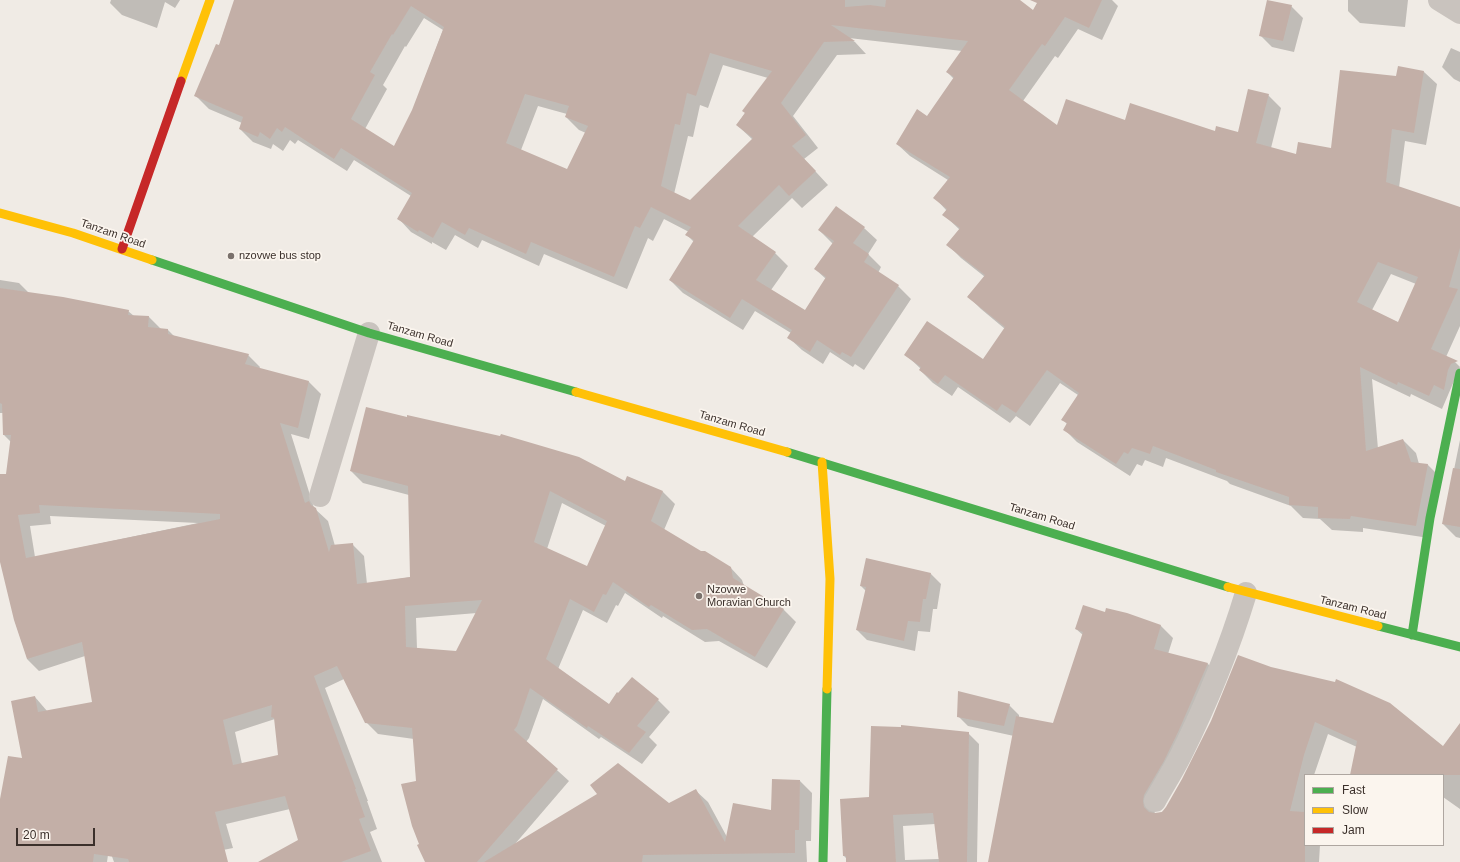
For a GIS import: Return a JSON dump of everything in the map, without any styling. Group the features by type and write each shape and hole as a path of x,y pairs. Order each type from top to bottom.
{"main road":[{"path":"122,250 210,0"},
{"name":"Tanzam Road","path":"0,214 73,233 369,332 822,462 1246,593 1460,647"},
{"path":"1412,635 1430,518 1460,373"},
{"path":"822,462 830,579 823,862"}],"street":[{"path":"1439,0 1460,13"},
{"path":"320,496 369,332"},
{"path":"1155,801 1180,756 1209,696 1234,631 1246,593"}],"building":[{"path":"234,0 845,0 845,7 870,5 885,7 886,0 1020,0 1033,10 1037,3 1030,0 1102,0 1089,28 1065,17 1045,46 1042,44 1009,90 1057,125 1066,99 1125,120 1130,103 1215,131 1216,126 1238,132 1248,89 1269,94 1256,143 1296,154 1298,142 1331,148 1340,70 1396,76 1398,66 1424,71 1414,133 1392,129 1386,182 1460,207 1460,248 1449,287 1458,289 1431,349 1458,361 1451,364 1448,370 1444,390 1434,385 1429,396 1398,382 1397,385 1360,367 1366,451 1403,439 1411,462 1428,464 1416,526 1351,516 1350,519 1318,518 1318,507 1289,505 1289,497 1216,472 1216,470 1153,446 1150,454 1132,448 1128,454 1124,452 1116,464 1063,430 1067,423 1061,420 1079,393 1047,370 1016,413 1002,404 997,411 945,375 938,384 919,370 921,367 904,355 927,321 983,359 1005,327 967,297 985,275 946,245 960,228 942,215 947,209 933,198 950,177 896,144 917,109 927,116 954,77 946,72 968,41 831,25 855,41 824,42 781,103 806,135 792,146 816,171 789,196 779,185 738,226 776,252 756,280 805,310 826,277 814,269 834,241 818,230 836,206 865,227 853,243 869,254 864,262 899,285 851,357 842,352 840,355 817,340 810,352 787,338 792,330 742,299 730,318 669,280 694,240 685,235 691,227 651,207 640,228 635,226 614,277 531,242 526,254 469,228 465,235 442,222 433,238 419,230 418,232 397,219 412,193 341,148 334,159 285,127 282,132 277,128 270,139 260,132 258,137 239,129 243,117 194,96 216,44 219,45","holes":["411,6 444,27 412,110 394,146 351,119 375,75 370,72 392,34 393,35","710,53 772,71 742,111 745,113 736,125 753,138 690,200 661,186 675,124 680,125 687,93 696,96","525,94 569,106 565,117 588,126 567,169 506,143","1378,262 1418,277 1398,322 1357,302"]},
{"path":"1267,0 1292,5 1283,41 1259,36"},
{"path":"0,288 63,297 129,310 128,315 149,316 148,327 168,329 168,334 249,354 245,364 309,381 298,428 280,423 305,503 309,501 311,505 316,508 329,552 331,545 353,543 357,584 410,577 408,486 350,471 366,407 500,436 501,434 579,457 625,481 627,476 663,491 651,521 731,567 733,578 784,609 755,657 707,629 692,630 651,605 649,607 613,582 606,595 603,594 594,612 570,599 546,659 609,704 617,692 618,693 632,677 659,699 637,726 646,732 629,753 588,726 587,728 530,688 517,726 514,730 558,769 477,862 425,862 417,845 419,844 412,826 401,784 416,781 412,728 365,723 337,666 314,676 356,789 365,817 359,819 371,851 341,862 258,862 298,840 285,796 215,812 228,862 129,862 128,859 94,854 93,862 0,862 0,799 8,756 22,758 11,701 35,696 38,712 92,702 82,642 27,659 14,620 0,562 0,474 6,474 11,435 3,435 2,404 0,403","holes":["550,491 607,521 587,566 534,542","39,505 220,514 220,519 26,558 18,515 40,513","482,600 456,651 406,647 405,606","272,705 271,717 274,718 278,755 233,765 223,720"]},
{"path":"1453,468 1460,469 1460,527 1442,524"},
{"path":"866,558 931,573 926,599 923,599 920,622 908,621 904,641 856,630 866,587 860,586"},
{"path":"1083,605 1105,612 1106,608 1127,613 1161,625 1154,649 1208,663 1164,761 1144,795 1144,807 1149,812 1162,812 1182,779 1211,721 1238,655 1271,667 1335,682 1336,679 1390,703 1443,746 1460,723 1460,775 1350,774 1357,741 1315,722 1304,755 1290,811 1304,812 1305,862 988,862 1016,716 1053,723 1083,632 1075,629"},
{"path":"958,691 1010,704 1004,726 957,717"},
{"path":"901,725 969,732 967,862 939,862 933,813 893,815 896,862 846,862 846,856 843,856 840,799 869,797 871,726 901,727"},
{"path":"618,763 669,803 696,789 725,842 733,803 771,810 772,779 800,780 799,830 795,830 795,853 643,855 642,862 484,862 597,794 590,785"}],"traffic: fast":[{"path":"152,260 369,333 576,392"},
{"path":"1412,635 1430,518 1460,373"},
{"path":"787,452 1228,587"},
{"path":"1378,626 1460,647"},
{"path":"823,862 827,689"}],"traffic: slow":[{"path":"181,81 210,0"},
{"path":"0,213 73,233 152,260"},
{"path":"576,392 787,452"},
{"path":"822,462 830,579 827,689"},
{"path":"1228,587 1378,626"}],"traffic: jam":[{"path":"122,249 181,81"}],"place":[{"name":"nzovwe bus stop","path":"231,256"},
{"name":"Nzovwe Moravian Church","path":"699,596"}]}
